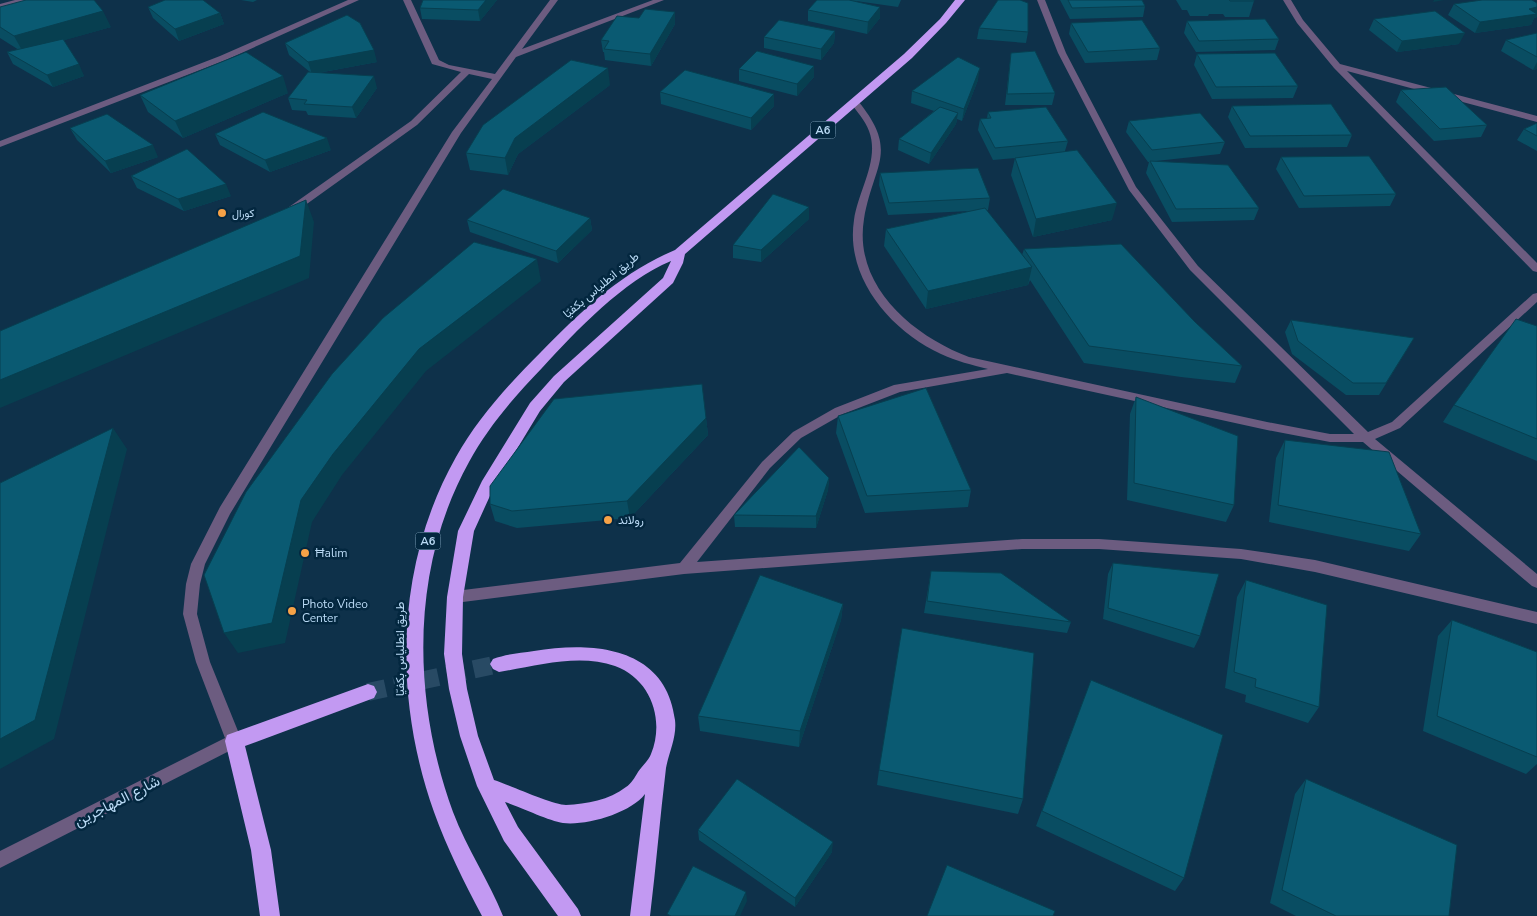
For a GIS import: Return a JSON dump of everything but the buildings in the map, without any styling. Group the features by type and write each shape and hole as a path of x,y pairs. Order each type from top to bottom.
{"highway":[{"name":"A6","path":"571,916 511,834 487,786 469,736 458,689 453,654 455,596 466,531 487,485 535,407 559,379 668,280 677,262 679,253 908,56 943,21 960,0"},
{"name":"طريق انطلياس بكفيّا","path":"487,911 454,841 439,800 418,712 414,628 416,594 423,559 434,522 453,476 480,431 503,401 584,318 652,264 679,253"},
{"path":"498,664 545,657 592,654 615,658 632,666 646,676 655,688 664,709 667,726 658,761 640,916"},
{"path":"270,916 267,879 252,806 234,742 368,692"},
{"path":"487,786 563,814 590,812 607,808 634,793 658,761"}],"street":[{"path":"0,7 23,0"},
{"path":"0,144 223,58 355,0"},
{"path":"407,0 433,60 439,64 496,77"},
{"path":"234,742 204,662 190,614 192,584 204,549 230,502 457,132 554,0"},
{"path":"514,55 660,0"},
{"path":"1041,0 1062,53 1132,188 1194,268 1366,438 1537,582"},
{"path":"1287,0 1300,21 1337,66 1537,269"},
{"path":"1337,66 1537,119"},
{"path":"282,216 322,190 414,123 467,71"},
{"path":"855,103 869,119 876,133 878,144 874,167 859,221 861,260 867,278 882,302 911,330 941,350 967,360 1267,426 1330,438 1366,438 1396,425 1537,296"},
{"path":"684,568 766,466 797,435 838,411 898,388 1009,369"},
{"path":"455,596 684,568 1022,544 1099,544 1231,554 1314,566 1537,618"},
{"name":"شارع المهاجرين","path":"0,860 234,742"}],"tunnel":[{"path":"368,692 499,664"}],"place":[{"name":"كورال","path":"222,213"},
{"name":"رولاند","path":"608,520"},
{"name":"Ħalim","path":"305,553"},
{"name":"Photo Video Center","path":"292,611"}]}
